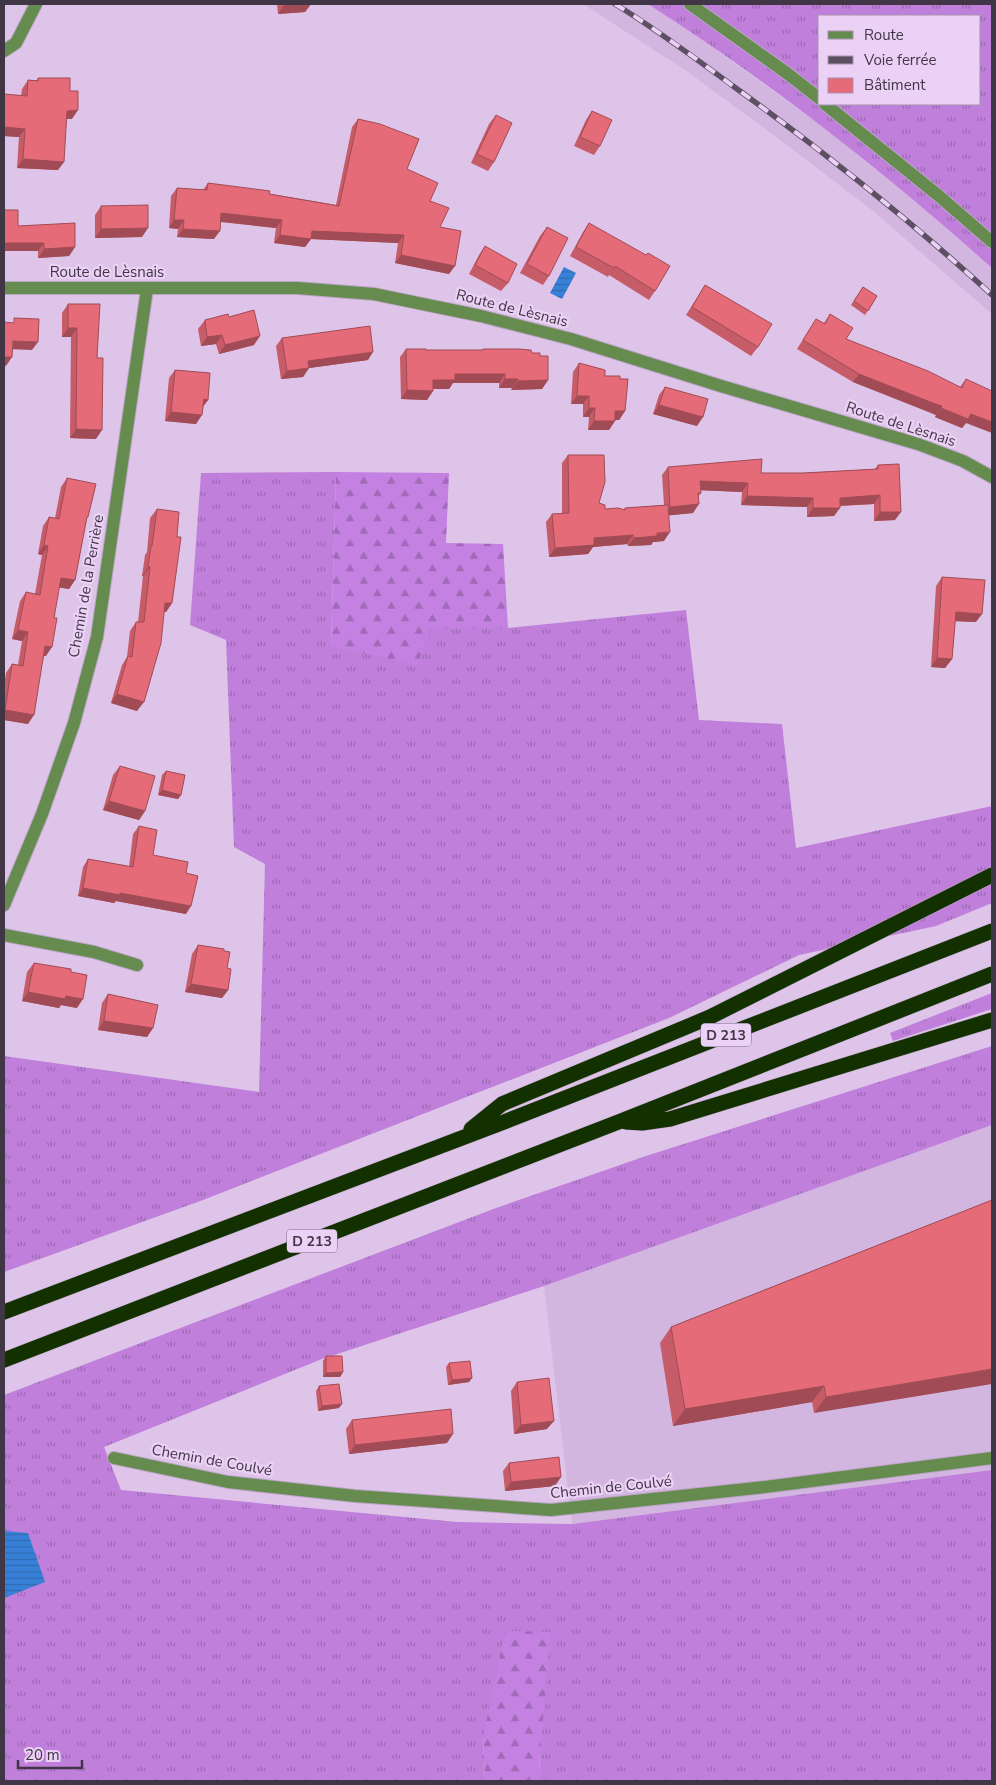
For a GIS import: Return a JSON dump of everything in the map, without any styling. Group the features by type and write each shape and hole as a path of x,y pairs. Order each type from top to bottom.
{"highway":[{"path":"460,1138 502,1104 710,1017 992,875"},
{"name":"D 213","path":"4,1312 460,1138 992,931"},
{"name":"D 213","path":"4,1360 621,1121 992,974"},
{"path":"621,1121 642,1123 670,1119 992,1020"}],"street":[{"path":"4,51 16,43 36,4"},
{"path":"690,4 788,74 818,98"},
{"path":"826,105 940,196 992,242"},
{"name":"Route de Lèsnais","path":"4,288 297,288 374,294 481,316 571,339 721,386 918,444 963,461 992,477"},
{"name":"Chemin de la Perrière","path":"4,905 42,814 70,732 96,637 147,289"},
{"path":"4,935 94,952 137,965"},
{"name":"Chemin de Coulvé","path":"114,1458 228,1482 355,1496 551,1510 765,1487 992,1458"}],"shaded area":[{"path":"583,4 648,4 687,29 819,124 945,226 992,268 992,314 873,211 779,139 685,70"},
{"path":"992,1125 992,1470 572,1524 544,1286"}],"green space":[{"path":"648,4 992,4 992,268 868,163 782,96"},
{"path":"336,472 331,645 431,628 508,628 686,610 699,720 782,724 796,848 992,806 992,903 936,926 799,955 669,1018 203,1200 4,1272 4,1056 259,1092 265,864 234,847 226,640 190,625 201,473"},
{"path":"336,472 449,473 446,543 503,544 508,628 431,628 417,665 331,646"},
{"path":"992,993 992,1009 893,1041 890,1033"},
{"path":"992,1046 992,1125 544,1286 322,1359 104,1447 121,1490 457,1522 572,1524 992,1470 992,1781 539,1781 540,1751 483,1737 485,1781 4,1781 4,1395 496,1208 646,1156"},
{"path":"505,1631 551,1632 539,1781 485,1781 483,1737"}],"water":[{"path":"564,267 576,273 562,299 550,293"},
{"path":"4,1531 28,1533 45,1582 4,1598"}],"building":[{"path":"38,78 70,78 70,91 78,91 78,110 67,111 64,162 23,159 25,129 4,127 4,94 27,96 28,80 38,81"},
{"path":"592,111 612,120 600,146 580,137"},
{"path":"496,115 512,123 494,162 477,154"},
{"path":"358,119 380,124 419,139 407,169 438,183 430,201 449,208 440,227 461,231 455,266 401,255 404,235 312,231 311,239 280,235 282,220 221,213 220,231 183,229 184,220 174,220 177,188 207,190 208,183 270,191 269,194 339,206"},
{"path":"148,205 148,228 101,229 101,206"},
{"path":"4,210 18,210 18,226 75,223 75,247 44,249 44,243 4,243"},
{"path":"589,223 646,255 648,253 670,266 655,291 615,266 614,268 576,247"},
{"path":"547,227 568,238 549,276 527,264"},
{"path":"485,246 517,264 508,283 475,265"},
{"path":"705,285 772,324 758,347 692,307"},
{"path":"863,287 877,296 868,311 854,301"},
{"path":"68,304 100,304 97,358 103,358 102,430 76,429 77,328 68,328"},
{"path":"254,310 260,336 225,345 222,335 207,337 205,320 228,314 229,317"},
{"path":"830,314 853,328 846,339 928,371 962,388 966,379 992,391 992,422 971,414 968,419 941,408 942,406 859,374 803,340 816,319 825,324"},
{"path":"14,318 39,319 38,342 13,341 12,357 4,357 4,322 14,323"},
{"path":"370,326 373,352 308,361 309,368 287,371 282,338"},
{"path":"406,349 531,350 532,353 540,353 540,356 548,356 548,380 518,381 518,379 505,379 505,374 455,374 455,380 433,380 433,391 407,390"},
{"path":"579,363 605,370 605,376 620,376 620,379 628,379 625,411 615,411 615,421 594,421 595,408 589,408 589,396 577,396"},
{"path":"175,370 210,373 208,400 204,399 202,415 171,412"},
{"path":"665,387 708,399 703,417 659,405"},
{"path":"568,455 604,455 605,482 599,503 605,505 605,509 618,508 625,510 625,508 668,505 670,532 657,533 657,536 634,538 633,535 594,538 594,545 555,548 552,514 569,513"},
{"path":"762,459 761,473 878,469 878,465 899,464 901,512 880,512 880,495 840,498 840,508 813,508 813,498 747,496 748,483 700,481 701,493 698,493 699,504 670,507 668,467"},
{"path":"67,478 96,484 87,517 75,580 61,578 54,618 57,618 52,647 45,646 34,715 5,710 12,664 23,666 28,632 18,630 26,592 40,595 48,546 44,545 49,517 59,519"},
{"path":"157,509 179,512 177,537 181,537 172,603 165,603 161,643 144,702 117,694 128,656 132,657 136,622 144,622 150,567 148,567"},
{"path":"942,577 985,580 982,614 956,612 952,659 937,658"},
{"path":"120,766 155,776 145,811 109,801"},
{"path":"166,771 185,775 181,795 162,790"},
{"path":"139,826 157,830 153,855 188,862 186,873 198,876 191,906 83,888 88,859 133,867"},
{"path":"198,945 224,949 224,951 230,952 227,968 231,969 228,990 191,984"},
{"path":"34,963 71,969 71,972 87,975 83,999 66,996 65,999 28,992"},
{"path":"108,994 158,1005 153,1028 104,1021"},
{"path":"992,1200 992,1369 826,1397 824,1386 685,1409 671,1327"},
{"path":"326,1356 342,1356 343,1372 326,1373"},
{"path":"470,1361 472,1378 452,1380 449,1363"},
{"path":"549,1378 554,1421 521,1425 517,1382"},
{"path":"339,1384 342,1404 322,1406 319,1386"},
{"path":"451,1409 453,1434 355,1445 352,1420"},
{"path":"559,1457 561,1477 511,1482 509,1463"}],"railway":[{"path":"615,4 690,54 833,161 898,213 992,295"}]}
